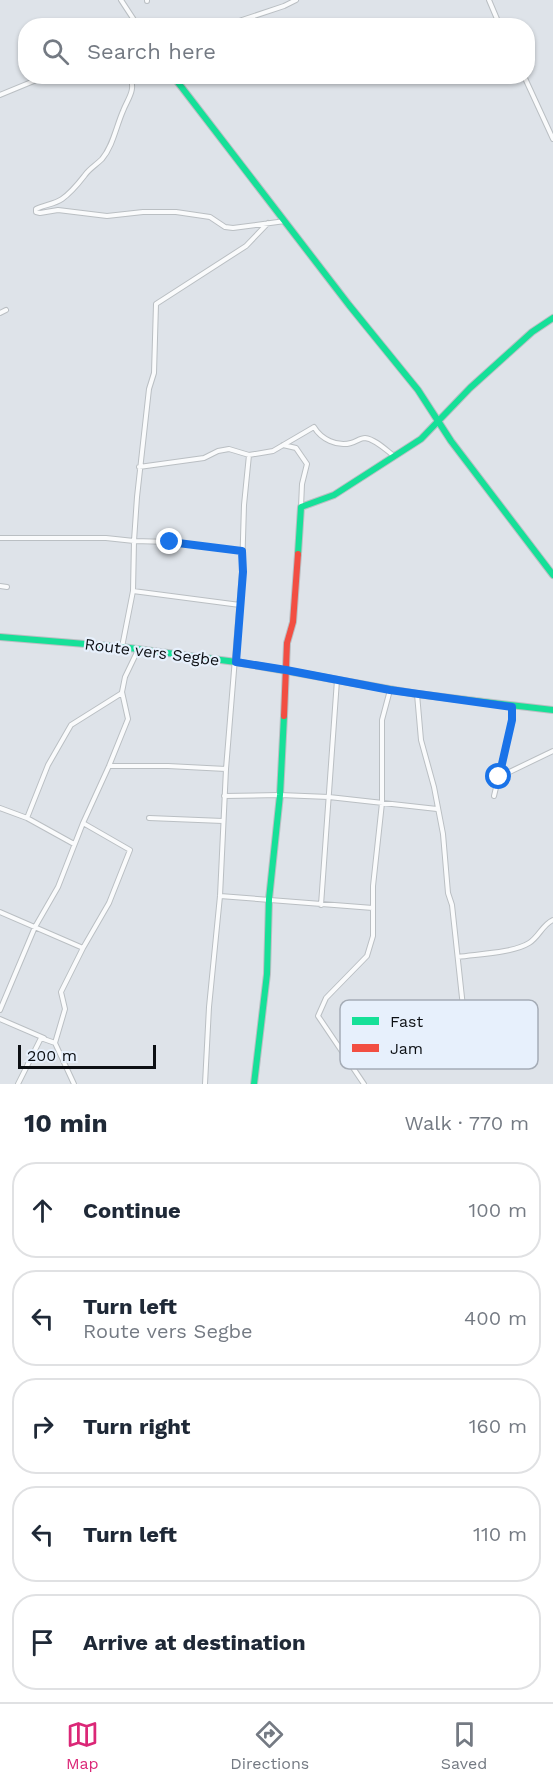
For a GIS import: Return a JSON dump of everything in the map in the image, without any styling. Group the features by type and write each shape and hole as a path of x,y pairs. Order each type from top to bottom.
{"street":[{"path":"121,0 133,18"},
{"path":"248,18 296,0"},
{"path":"489,0 497,18"},
{"path":"0,95 27,84"},
{"path":"132,84 130,99 125,105 114,138 103,157 62,200 36,209 36,212 58,210 107,216 143,212 176,212 210,217 225,227 233,228 286,221"},
{"path":"179,84 349,305 418,390 438,422 553,575"},
{"path":"528,84 553,139"},
{"path":"122,647 134,591 134,541 139,467 149,388 154,373 156,304 246,246 268,223"},
{"path":"0,313 6,310"},
{"path":"301,507 334,495 421,439 470,388 532,332 553,318"},
{"path":"139,467 204,458 218,451 229,449 249,455 273,451 314,428 319,435 342,445 363,438 369,439 394,456"},
{"path":"254,1084 267,974 269,899 280,795 288,643 293,622 303,484 307,464 296,448 283,445"},
{"path":"205,1084 209,1007 220,896 224,796 236,662 244,505 249,455"},
{"path":"0,538 106,538 170,542 242,551"},
{"path":"0,586 7,586"},
{"path":"134,591 240,605"},
{"name":"Route vers Segbe","path":"0,637 122,647 236,662 390,690 512,707 553,710"},
{"path":"0,1010 35,927 58,887 83,823 110,766 128,719 122,692 125,677 138,650"},
{"path":"321,905 337,679"},
{"path":"340,1049 318,1016 326,998 367,956 374,936 373,886 382,803 382,720 390,690"},
{"path":"27,819 48,765 71,725 122,692"},
{"path":"417,694 421,740 434,787 443,834 448,893 452,905 463,1000"},
{"path":"494,796 512,720 512,707"},
{"path":"499,777 553,751"},
{"path":"110,766 226,769"},
{"path":"224,796 329,797 437,809"},
{"path":"0,808 27,819 74,844"},
{"path":"149,818 223,821"},
{"path":"74,1084 55,1043 65,1009 61,992 83,948 110,903 130,850 83,823"},
{"path":"220,896 372,908"},
{"path":"0,912 83,948"},
{"path":"458,957 521,948 533,940 548,922 553,920"},
{"path":"0,1019 55,1043"},
{"path":"18,1084 41,1038 55,1043"},
{"path":"354,1069 364,1084"}],"traffic: fast":[{"path":"179,84 349,305 418,390 451,441 553,575"},
{"path":"298,554 301,507 334,495 421,439 470,388 532,332 553,318"},
{"path":"0,637 122,647 236,662 417,694 553,710"},
{"path":"254,1084 267,974 269,899 280,795 284,716"}],"traffic: jam":[{"path":"284,716 287,643 293,622 298,554"}],"route":[{"path":"170,542 242,551 243,572 236,662 390,690 512,707 512,720 499,777"}]}
